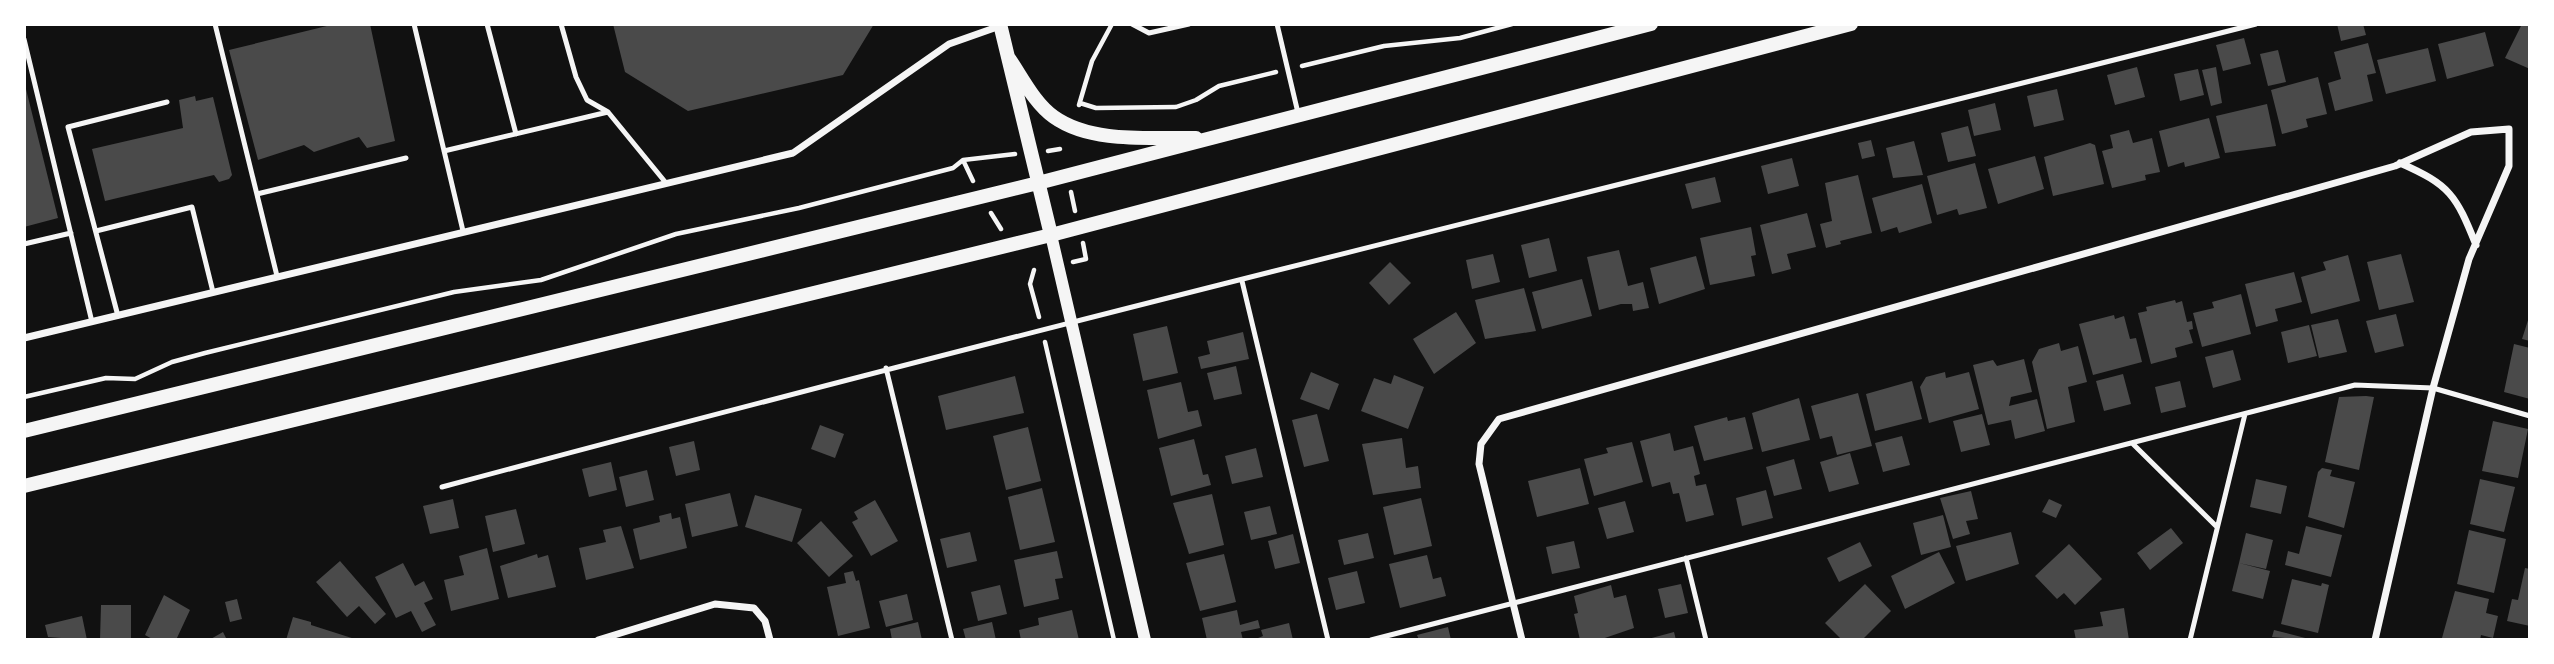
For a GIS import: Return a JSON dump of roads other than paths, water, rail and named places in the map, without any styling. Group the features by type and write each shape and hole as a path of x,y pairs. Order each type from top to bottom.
{"main road":[{"path":"24,431 1038,183 1651,24"},
{"path":"24,486 1051,235 1831,27 1851,24"},
{"path":"1000,25 1051,235"},
{"path":"1009,57 1035,97 1052,116 1072,128 1118,136 1215,138"}],"street":[{"path":"24,338 793,153 949,44 1000,25"},
{"path":"1522,639 1479,464 1481,444 1499,419 2400,163 2471,132 2509,128 2509,166 2476,245 2433,388 2375,639"},
{"path":"2400,163 2436,179 2461,208 2476,245"},
{"path":"1051,235 1145,639"},
{"path":"598,639 715,604 754,608 765,621 770,639"}],"lane":[{"path":"215,24 277,276"},
{"path":"414,24 463,231"},
{"path":"487,24 516,134"},
{"path":"561,24 576,77 587,100 608,112 666,183"},
{"path":"1132,24 1149,33 1189,24"},
{"path":"1277,24 1299,117"},
{"path":"442,487 886,368 1242,281 2256,24"},
{"path":"24,39 92,322"},
{"path":"118,316 68,127 167,102"},
{"path":"444,151 608,112"},
{"path":"257,194 406,158"},
{"path":"96,231 192,207 213,292"},
{"path":"24,244 71,233"},
{"path":"1242,281 1328,639"},
{"path":"886,368 952,639"},
{"path":"1371,639 2355,385 2433,388 2529,416"},
{"path":"2190,639 2245,414"},
{"path":"2132,443 2217,527"},
{"path":"1685,558 1706,639"}]}
